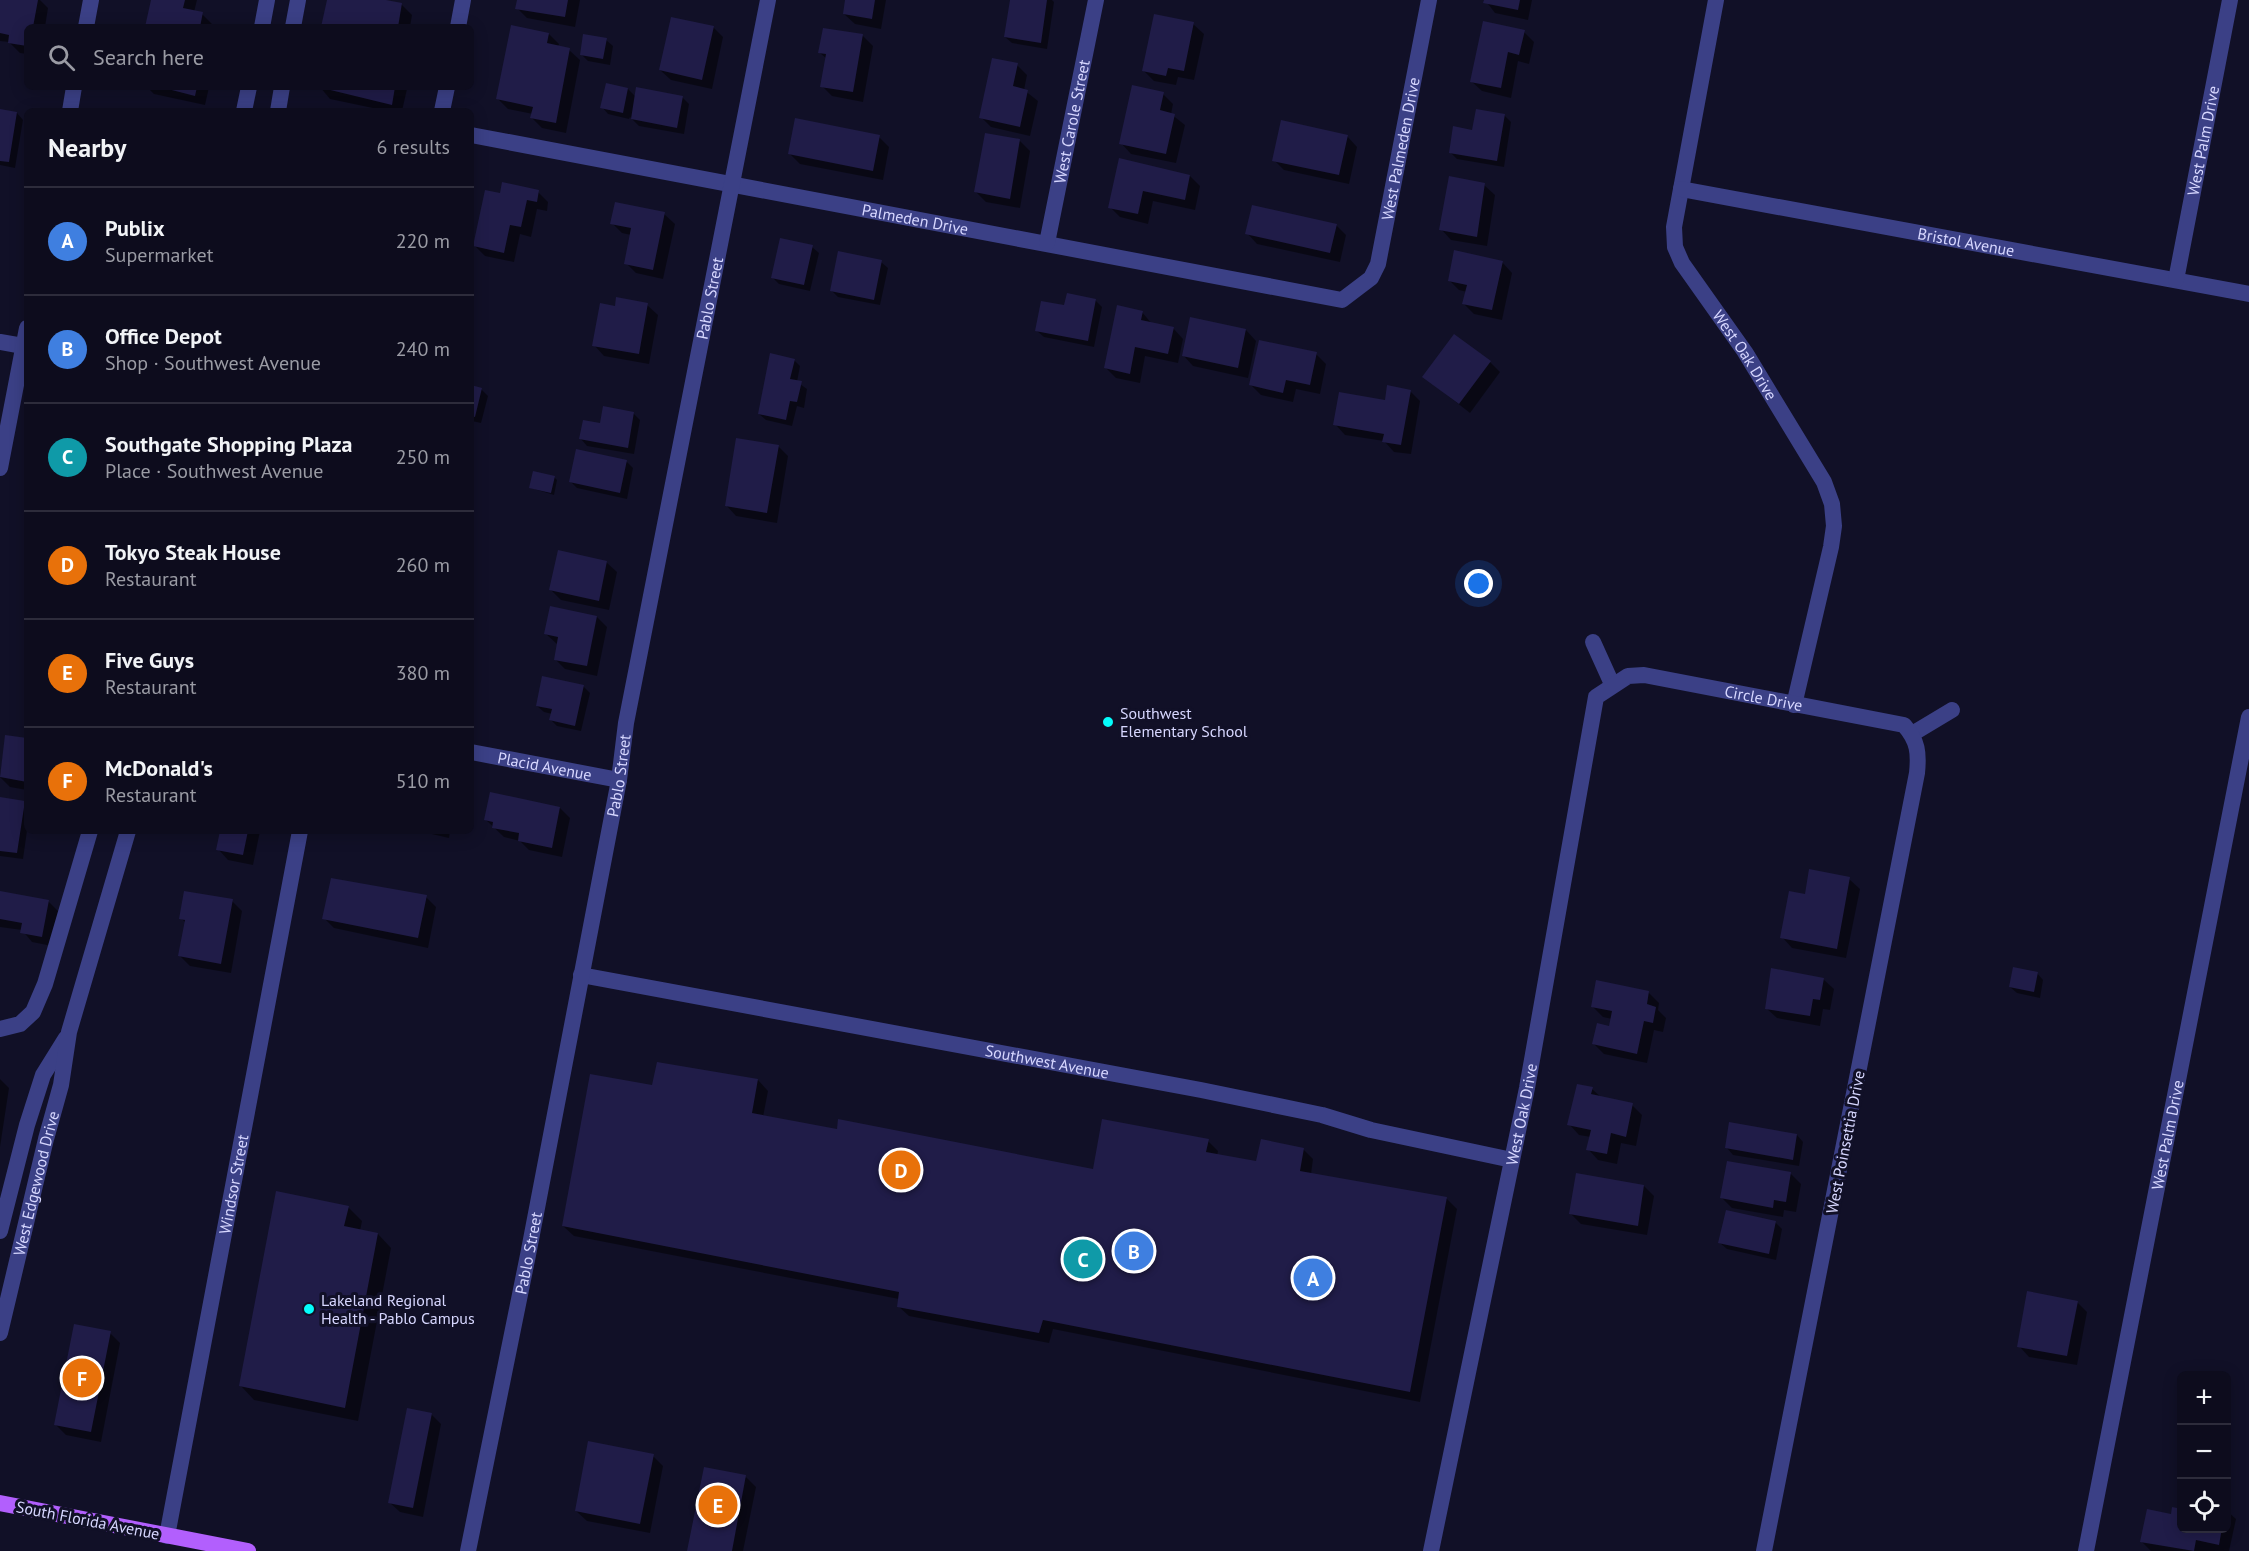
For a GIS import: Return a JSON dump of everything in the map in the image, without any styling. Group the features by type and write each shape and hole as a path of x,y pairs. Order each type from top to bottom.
{"main road":[{"name":"South Florida Avenue","path":"0,1503 248,1551"}],"street":[{"path":"87,24 92,0"},
{"path":"263,24 267,0"},
{"path":"294,24 298,0"},
{"path":"459,24 463,0"},
{"name":"Pablo Street","path":"468,1551 528,1255 619,780 626,723 734,184 768,0"},
{"name":"West Carole Street","path":"1047,243 1096,0"},
{"name":"West Palmeden Drive","path":"1356,290 1371,278 1378,264 1429,0"},
{"name":"West Oak Drive","path":"1716,0 1674,226 1676,247 1682,263 1774,398 1824,482 1832,504 1834,526 1832,547 1794,705"},
{"name":"West Palm Drive","path":"2176,280 2230,0"},
{"path":"70,108 74,90"},
{"path":"245,108 248,90"},
{"path":"278,108 282,90"},
{"path":"443,108 446,90"},
{"name":"Palmeden Drive","path":"474,136 1322,297 1342,300 1356,290"},
{"name":"Bristol Avenue","path":"1681,189 2249,294"},
{"path":"0,342 23,346"},
{"path":"0,468 24,342"},
{"path":"1593,642 1612,684"},
{"name":"Circle Drive","path":"1612,684 1628,676 1644,675 1888,721 1904,725 1912,734"},
{"name":"West Oak Drive","path":"1431,1551 1512,1160 1590,724 1596,697 1612,684"},
{"path":"1912,734 1952,710"},
{"name":"West Palm Drive","path":"2086,1551 2249,717"},
{"name":"West Poinsettia Drive","path":"1764,1551 1917,773 1919,752 1912,734"},
{"name":"Placid Avenue","path":"474,753 619,780"},
{"path":"0,1029 20,1024 33,1012 45,984 89,834"},
{"name":"West Edgewood Drive","path":"0,1333 61,1085 69,1032 127,834"},
{"name":"Windsor Street","path":"167,1536 299,834"},
{"name":"Southwest Avenue","path":"581,975 1322,1115 1371,1130 1512,1160"},
{"name":"West Edgewood Drive","path":"0,1231 27,1125 43,1075 69,1032"}],"building":[{"path":"0,0 38,0 34,24 24,24 24,46 8,43 9,35 0,33"},
{"path":"151,0 185,0 183,8 203,12 201,24 146,24"},
{"path":"327,0 386,0 402,3 398,24 322,24"},
{"path":"517,0 568,0 565,17 515,9"},
{"path":"845,0 875,0 872,19 843,14"},
{"path":"1010,0 1047,0 1041,43 1004,37"},
{"path":"1484,0 1520,0 1518,10 1483,3"},
{"path":"1154,14 1194,22 1184,71 1168,68 1166,76 1142,71"},
{"path":"671,17 714,26 702,80 659,70"},
{"path":"1483,21 1525,30 1519,55 1508,52 1501,88 1470,82"},
{"path":"511,25 549,33 547,43 570,48 556,123 530,118 533,107 496,99"},
{"path":"823,28 863,34 853,92 820,87 826,54 818,53"},
{"path":"583,34 607,38 603,59 580,55"},
{"path":"992,58 1018,63 1013,86 1028,90 1020,127 979,118"},
{"path":"606,83 628,88 623,113 600,108"},
{"path":"1132,85 1164,92 1160,110 1175,114 1166,154 1119,144"},
{"path":"636,87 683,96 677,128 631,119"},
{"path":"172,90 196,90 195,96"},
{"path":"330,90 394,90 392,105"},
{"path":"0,109 17,112 9,162 0,161"},
{"path":"1476,109 1505,114 1497,161 1449,153 1453,126 1472,130"},
{"path":"795,118 880,135 873,171 788,154"},
{"path":"1281,120 1348,135 1339,175 1272,161"},
{"path":"985,133 1020,139 1010,199 974,192"},
{"path":"1119,158 1190,175 1185,200 1143,191 1138,214 1108,208"},
{"path":"1449,176 1485,183 1477,237 1439,230"},
{"path":"502,182 539,190 537,202 527,200 521,227 510,225 504,253 474,246 485,190 500,193"},
{"path":"615,202 665,212 653,270 624,264 631,228 610,224"},
{"path":"1252,205 1337,224 1330,253 1245,234"},
{"path":"780,238 813,245 804,285 771,278"},
{"path":"1454,250 1503,261 1492,310 1462,304 1467,285 1448,281"},
{"path":"838,251 882,260 874,300 830,291"},
{"path":"1067,293 1096,299 1088,341 1035,331 1041,301 1064,305"},
{"path":"616,297 648,303 639,354 592,346 600,303 615,306"},
{"path":"1117,305 1143,311 1141,320 1174,327 1168,354 1135,347 1130,374 1104,368"},
{"path":"1190,317 1246,329 1238,368 1182,356"},
{"path":"1454,334 1491,361 1459,404 1422,377"},
{"path":"1259,340 1317,352 1310,385 1286,380 1283,393 1249,385"},
{"path":"770,353 795,359 790,379 802,381 797,402 790,401 786,420 758,414"},
{"path":"1387,385 1411,390 1401,445 1382,442 1384,434 1333,425 1339,392 1385,400"},
{"path":"474,386 482,388 474,417"},
{"path":"603,406 634,412 628,448 579,439 583,420 600,423"},
{"path":"736,438 779,445 767,513 725,506"},
{"path":"576,449 627,460 620,493 569,482"},
{"path":"533,471 555,476 551,493 529,488"},
{"path":"558,550 607,561 599,601 549,590"},
{"path":"550,606 597,616 587,666 554,660 558,637 544,634"},
{"path":"542,676 584,685 575,726 549,720 552,709 536,706"},
{"path":"5,735 24,738 24,781 0,777"},
{"path":"490,792 560,807 552,848 518,841 519,833 492,828 493,822 484,820"},
{"path":"0,797 24,801 17,853 0,851"},
{"path":"219,834 247,834 243,855 216,850"},
{"path":"1809,869 1850,877 1837,949 1780,938 1789,891 1805,894"},
{"path":"331,878 427,895 418,938 322,919"},
{"path":"0,891 49,900 42,937 20,933 22,923 0,919"},
{"path":"184,891 233,899 221,964 178,956 185,920 179,919"},
{"path":"2013,967 2038,972 2034,992 2009,987"},
{"path":"1771,968 1824,978 1820,1000 1813,999 1810,1016 1765,1009"},
{"path":"1596,980 1649,991 1647,1004 1656,1007 1653,1023 1644,1021 1637,1054 1592,1044 1597,1023 1609,1026 1612,1011 1591,1007"},
{"path":"657,1062 758,1079 752,1113 837,1129 838,1119 1093,1169 1102,1119 1209,1139 1206,1152 1256,1161 1261,1139 1304,1148 1300,1171 1447,1197 1410,1392 1043,1320 1039,1333 897,1307 899,1292 562,1226 590,1074 652,1085"},
{"path":"1577,1084 1593,1087 1591,1094 1633,1103 1626,1137 1611,1133 1607,1154 1586,1150 1591,1130 1567,1125"},
{"path":"1729,1122 1797,1134 1793,1160 1725,1148"},
{"path":"1727,1161 1791,1172 1786,1202 1774,1200 1773,1208 1720,1198"},
{"path":"1576,1173 1644,1185 1638,1226 1569,1214"},
{"name":"Lakeland Regional Health - Pablo Campus","path":"276,1191 349,1206 344,1226 378,1233 345,1408 239,1386"},
{"path":"1726,1210 1776,1221 1769,1254 1718,1243"},
{"path":"2027,1291 2078,1301 2067,1356 2017,1347"},
{"path":"74,1324 111,1331 91,1432 54,1425"},
{"path":"407,1408 432,1413 413,1508 388,1503"},
{"path":"588,1441 654,1454 640,1524 575,1511"},
{"path":"704,1467 746,1475 732,1551 687,1551"},
{"path":"2172,1507 2177,1508 2177,1533 2221,1533 2219,1545 2196,1540 2194,1551 2140,1542 2147,1509 2171,1514"}],"place":[{"name":"Southwest Elementary School","path":"1108,722"},
{"name":"Tokyo Steak House","path":"901,1170"},
{"name":"Office Depot","path":"1134,1251"},
{"name":"Southgate Shopping Plaza","path":"1083,1259"},
{"name":"Publix","path":"1313,1278"},
{"name":"Lakeland Regional Health - Pablo Campus","path":"309,1309"},
{"name":"McDonald's","path":"82,1378"},
{"name":"Five Guys","path":"718,1505"}]}
